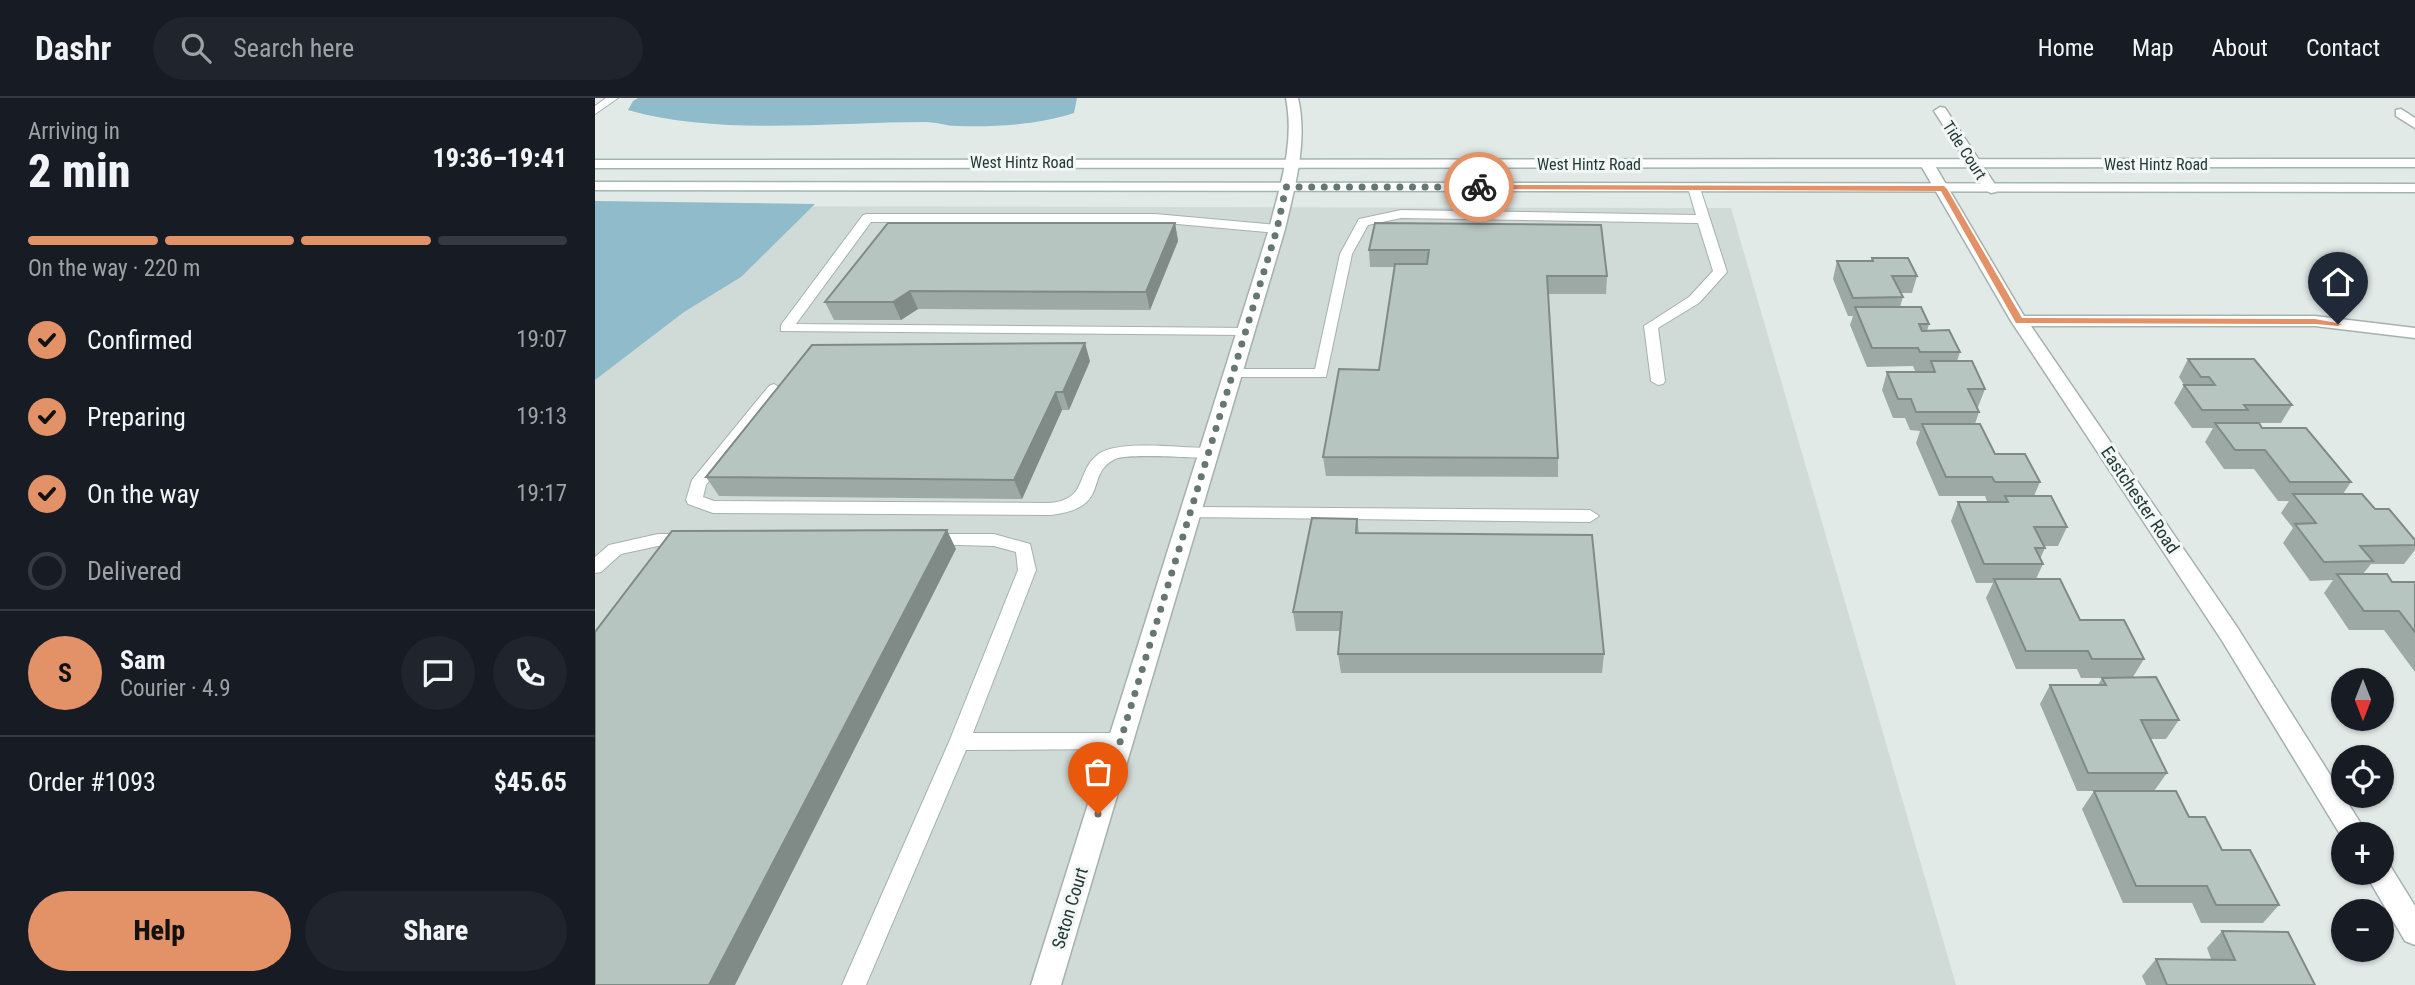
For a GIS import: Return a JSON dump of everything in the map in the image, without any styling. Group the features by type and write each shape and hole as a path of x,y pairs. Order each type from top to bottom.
{"main road":[{"name":"Seton Court","path":"1046,985 1277,229 1292,164 1296,126 1292,98"},
{"name":"Tide Court","path":"1940,111 1991,189"},
{"path":"2401,113 2415,124"},
{"name":"West Hintz Road","path":"595,164 2415,163"},
{"name":"Eastchester Road","path":"1927,164 2019,321 2229,633 2347,822"},
{"name":"West Hintz Road","path":"595,186 2415,188"},
{"path":"2019,321 2315,321 2415,332"},
{"path":"2386,885 2415,932"}],"lane":[{"path":"595,111 613,98"},
{"path":"1658,381 1651,326 1694,300 1720,272 1694,188"},
{"path":"1233,373 1321,374 1346,254 1363,222 1401,214 1703,219"},
{"path":"1245,331 786,328 867,218 1155,218 1277,229"},
{"path":"774,389 698,484 694,500 713,507 1050,509 1073,505 1083,497 1096,466 1103,457 1117,452 1209,453"},
{"path":"1190,513 1590,516"},
{"path":"595,567 615,549 658,540 714,540"},
{"path":"854,985 958,742 1027,570 1024,548 994,540 910,540"},
{"path":"958,742 1121,741"}],"shaded area":[{"path":"595,206 1731,208 1956,985 595,985"}],"water":[{"path":"638,98 1077,98 1074,113 1016,124 953,126 926,122 775,126 699,123 628,110"},
{"path":"595,201 815,204 741,277 684,312 595,380"}],"building":[{"path":"888,223 1175,223 1146,292 910,291 893,302 825,302"},
{"path":"1375,223 1601,225 1607,276 1547,276 1558,458 1323,457 1339,369 1379,370 1395,264 1427,264 1429,250 1369,250"},
{"path":"1872,258 1908,258 1917,276 1892,276 1903,297 1853,298 1837,261 1873,261"},
{"path":"1855,307 1921,307 1929,324 1919,324 1922,331 1949,330 1960,352 1872,348"},
{"path":"1085,343 1063,392 1056,392 1014,480 706,477 812,345"},
{"path":"2188,359 2254,359 2292,405 2244,405 2248,410 2202,410 2184,385 2215,385 2209,377 2201,377"},
{"path":"1931,361 1972,361 1985,389 1968,389 1979,412 1916,412 1911,399 1898,399 1887,372 1935,372"},
{"path":"2215,423 2259,423 2262,428 2306,428 2351,482 2290,482 2265,450 2235,450"},
{"path":"1922,424 1980,424 1995,454 2025,454 2040,482 1995,482 1992,477 1946,477"},
{"path":"2293,494 2362,494 2375,509 2389,509 2415,540 2415,545 2360,546 2373,561 2324,562 2295,524 2316,523"},
{"path":"2005,496 2051,496 2067,527 2034,527 2045,548 2035,548 2043,564 1984,564 1958,502 2008,502"},
{"path":"1312,518 1357,519 1356,533 1592,535 1604,654 1338,654 1342,612 1293,612"},
{"path":"947,530 709,985 595,985 595,632 672,531"},
{"path":"2337,574 2387,574 2392,582 2415,582 2415,632 2399,611 2364,611"},
{"path":"1994,579 2060,579 2080,620 2124,620 2144,659 2092,659 2088,651 2026,651"},
{"path":"2156,677 2179,720 2141,720 2167,773 2088,773 2050,685 2106,685 2102,678"},
{"path":"2094,791 2176,791 2189,817 2205,817 2222,850 2250,850 2279,905 2216,905 2207,886 2136,886"},
{"path":"2222,931 2288,932 2315,985 2167,985 2156,959 2235,960"}],"way so far":[{"path":"1098,814 1277,229 1286,187 1479,187"}],"route":[{"path":"1479,187 1944,189 2019,321 2315,321 2338,324"}]}
